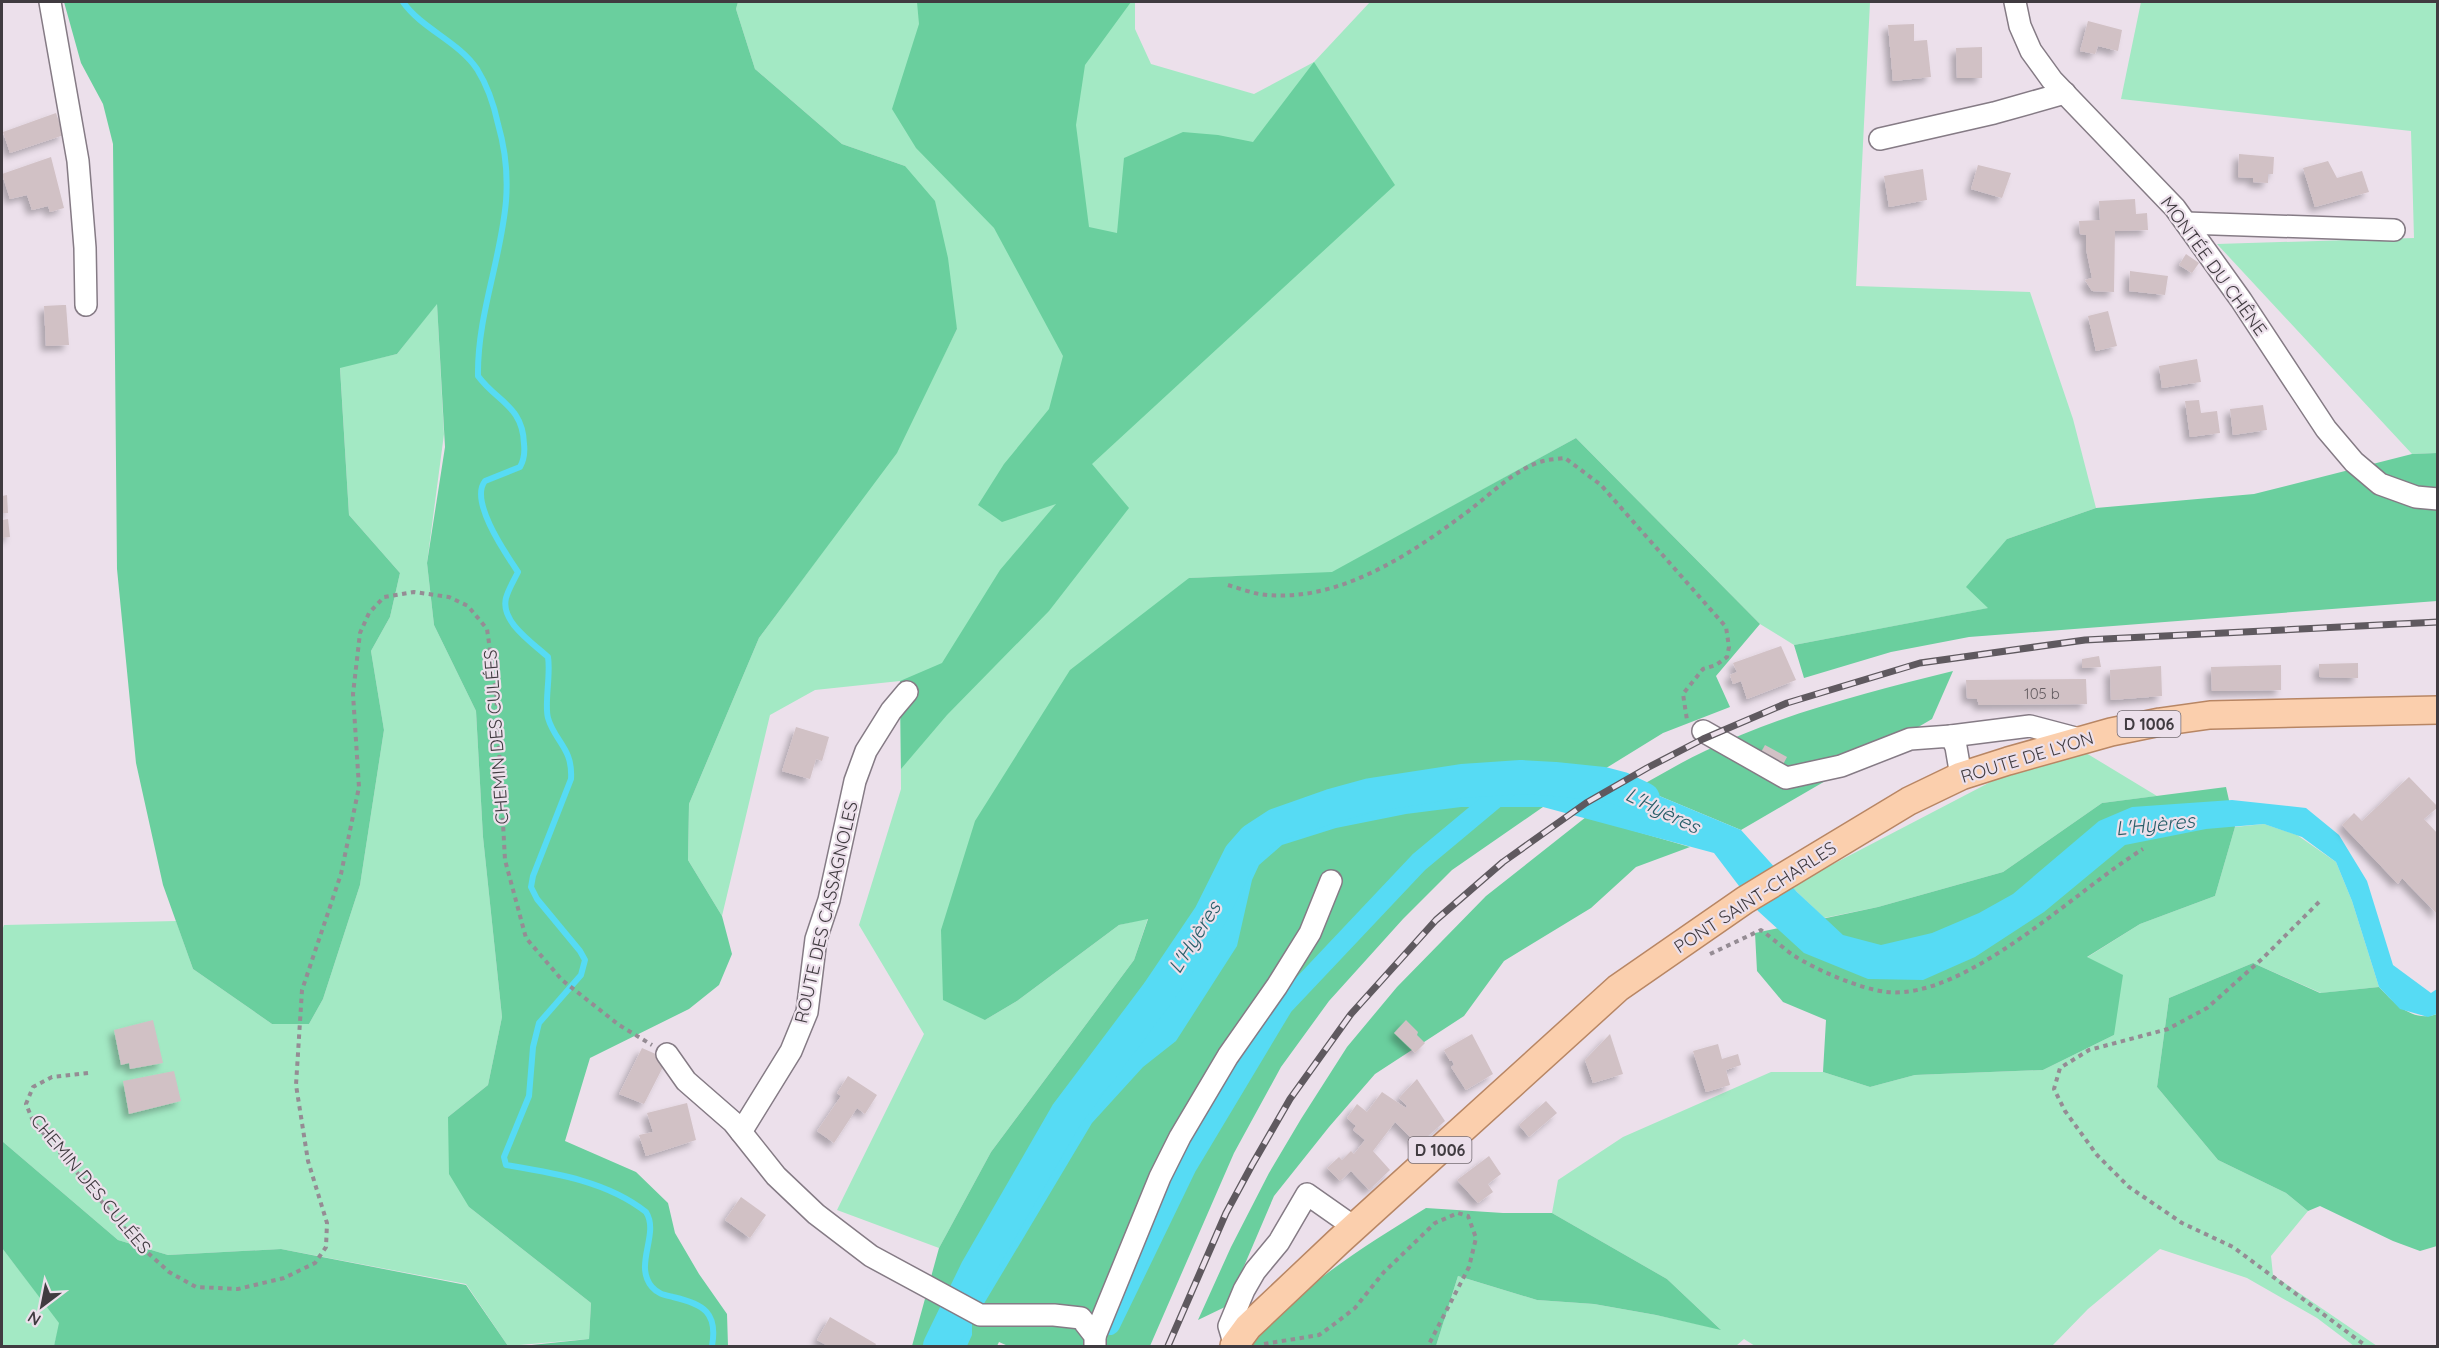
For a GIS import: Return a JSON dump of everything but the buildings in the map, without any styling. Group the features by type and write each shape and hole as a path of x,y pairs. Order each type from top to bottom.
{"main road":[{"name":"ROUTE DE LYON","path":"1876,819 1961,776 2083,740 2160,722 2210,715 2438,710"},
{"name":"PONT SAINT-CHARLES","path":"1354,1227 1618,988 1636,978 1745,900 1876,819"},
{"name":"D 1006","path":"1239,1340 1354,1227"}],"street":[{"path":"50,2 78,161 85,248 86,305"},
{"name":"MONTÉE DU CHÊNE","path":"2015,2 2020,26 2031,51 2065,93 2175,208 2241,300 2326,429 2354,462 2380,484 2416,496 2438,499"},
{"path":"1880,139 1994,113 2065,93"},
{"path":"2186,223 2394,230"},
{"name":"ROUTE DES CASSAGNOLES","path":"741,1132 791,1050 807,1012 816,939 831,891 855,781 866,751 891,711 907,692"},
{"path":"1702,731 1786,778 1841,766 1910,739 2030,726 2083,740"},
{"path":"1951,736 1956,747 1961,776"},
{"path":"1095,1341 1160,1177 1180,1137 1228,1056 1277,986 1310,933 1331,881"},
{"path":"667,1054 686,1081 733,1122 776,1176 816,1214 871,1256 980,1315 1054,1315 1081,1318 1095,1341"},
{"path":"1239,1340 1229,1326 1244,1290 1255,1271 1279,1242 1307,1194 1354,1227"}],"path":[{"path":"1228,585 1260,594 1296,594 1336,588 1369,574 1408,551 1462,516 1509,479 1541,461 1565,459 1601,485 1726,627 1729,647 1727,657 1716,665 1703,669 1683,694 1686,720 1702,731"},
{"name":"CHEMIN DES CULÉES","path":"88,1073 52,1077 33,1087 26,1104 33,1121 138,1244 169,1272 196,1287 238,1289 284,1278 315,1263 326,1247 327,1223 308,1161 296,1084 302,990 341,874 359,787 353,694 360,633 369,613 384,597 414,592 449,597 468,606 487,629 496,692 505,860 526,938 574,991 619,1025 667,1054"},
{"path":"1682,944 1709,955 1761,930 1794,955 1844,980 1886,992 1905,992 1949,981 1981,964 2143,849"},
{"path":"2319,902 2263,958 2207,1008 2168,1029 2089,1050 2060,1068 2054,1089 2065,1111 2097,1155 2129,1187 2181,1223 2233,1247 2366,1347"},
{"path":"1239,1340 1271,1344 1318,1335 1355,1308 1384,1272 1435,1223 1458,1213 1468,1216 1476,1238 1469,1267 1428,1347"}],"green space":[{"path":"64,2 738,2 736,9 755,69 842,144 905,166 935,201 948,258 957,329 897,453 759,638 689,804 688,860 722,916 732,954 719,985 689,1009 590,1058 565,1141 636,1172 668,1203 675,1233 699,1274 727,1314 728,1346 522,1346 589,1339 591,1303 469,1207 449,1174 448,1117 488,1085 502,1017 483,837 476,711 434,625 427,563 445,447 437,304 397,354 340,368 349,515 400,573 390,617 371,651 384,730 360,885 323,999 309,1024 272,1024 193,969 163,885 136,763 117,569 113,144 103,104 81,63"},
{"path":"738,2 1135,2 1135,29 1151,64 1254,94 1314,62 1370,2 1870,2 1856,286 2030,292 2073,419 2096,508 2007,539 1989,608 1794,645 1760,624 1576,438 1332,573 1189,578 985,1020 1017,1001 1119,925 1148,918 1134,960 991,1152 939,1248 837,1210 924,1034 859,925 901,789 900,681 815,690 770,715 722,916 688,860 689,804 759,638 830,542 933,377 957,329 905,166 842,144 755,69 736,9"},
{"path":"917,2 1131,2 1085,65 1076,125 1089,227 1117,233 1124,158 1183,132 1218,135 1253,142 1314,62 1395,185 1092,464 1129,508 1049,611 947,715 901,769 900,681 942,663 1000,570 1056,504 1002,522 978,505 1004,464 1049,409 1063,356 994,228 916,148 892,109 919,24"},
{"path":"2141,2 2437,2 2437,453 2412,454 2217,244 2414,238 2411,131 2121,99"},
{"path":"437,303 444,434 427,563 434,625 476,711 483,837 502,1017 488,1085 448,1117 469,1207 591,1303 589,1339 508,1346 466,1284 281,1249 168,1255 118,1240 2,1141 2,931 4,925 176,921 193,969 272,1024 309,1024 323,999 360,885 384,730 371,651 390,617 400,573 349,515 340,367 397,354"},
{"path":"1576,438 1760,624 1716,676 1730,707 1663,733 1543,807 1452,870 1403,919 1329,1001 1281,1067 1234,1153 1150,1346 1008,1346 999,1342 997,1346 912,1346 939,1248 991,1152 1134,960 1148,919 1119,925 1017,1001 985,1020 943,1000 941,930 975,821 1070,670 1189,578 1332,572"},
{"path":"2437,453 2437,601 1969,637 1891,652 1804,678 1794,645 1988,608 1966,587 2007,539 2096,508 2254,494 2412,454"},
{"path":"1953,671 1932,719 1741,830 1657,795 1633,790 1696,755 1765,725 1858,696"},
{"path":"2086,753 2157,796 2102,803 2003,872 1878,907 1824,918 1791,886 2002,776"},
{"path":"2226,787 2235,827 2215,896 2140,924 2087,957 2123,975 2114,1035 2043,1070 1915,1075 1870,1087 1823,1072 1826,1020 1783,1002 1757,971 1755,933 1878,907 2003,872 2102,803"},
{"path":"1586,817 1690,847 1636,867 1591,908 1504,961 1464,1016 1375,1074 1274,1196 1227,1306 1198,1320 1231,1247 1269,1173 1347,1047 1397,987 1486,896"},
{"path":"2264,824 2297,835 2336,862 2352,901 2379,987 2321,993 2253,963 2169,998 2157,1087 2218,1160 2286,1193 2308,1211 2271,1256 2273,1275 2377,1346 2354,1346 2317,1318 2247,1278 2160,1249 2088,1309 2052,1346 1755,1346 1744,1339 1736,1346 1436,1346 1458,1276 1537,1300 1594,1304 1720,1329 1667,1279 1552,1213 1558,1180 1623,1137 1771,1072 1823,1072 1870,1087 1915,1075 2043,1070 2114,1035 2086,958 2140,924 2215,896 2235,827"},
{"path":"2253,963 2320,993 2379,987 2398,1005 2412,1014 2428,1016 2437,1014 2437,1246 2420,1251 2393,1241 2320,1206 2308,1211 2286,1193 2218,1160 2157,1087 2169,998"},
{"path":"2,1141 118,1240 168,1255 281,1249 466,1285 508,1346 54,1346 59,1323 2,1248"},
{"path":"1426,1208 1503,1213 1552,1213 1667,1279 1721,1330 1594,1304 1537,1300 1458,1276 1436,1346 1252,1346 1289,1305 1310,1287 1355,1253"},
{"path":"2,1248 60,1323 54,1346 2,1346"}],"water":[{"path":"1521,777 1603,784 1657,795 1741,830 1797,892 1843,935 1881,945 1932,933 1979,913 2013,894 2099,821 2132,807 2232,800 2306,808 2339,835 2367,881 2393,965 2431,993 2437,989 2437,1014 2428,1017 2400,1009 2379,987 2352,901 2336,862 2302,837 2264,824 2206,829 2125,845 2044,912 1975,957 1923,980 1868,979 1804,953 1758,911 1714,853 1543,807 1461,807 1406,814 1336,828 1282,845 1259,865 1252,880 1237,946 1176,1041 1143,1067 1092,1123 982,1307 972,1316 972,1335 967,1346 940,1346 977,1270 1067,1114 1158,993 1240,856 1253,841 1267,831 1305,815 1358,799 1439,785"}],"waterway":[{"path":"403,2 420,20 469,59 477,69 490,95 500,133 507,191 499,245 481,332 478,376 508,406 519,421 523,431 524,453 520,467 485,481 481,490 482,501 491,527 518,572 506,598 505,607 508,615 519,631 548,657 548,718 566,752 571,768 571,779 533,876 531,887 537,899 585,960 581,975 539,1023 533,1047 529,1096 504,1157 506,1165 561,1175 597,1186 631,1201 646,1212 650,1230 645,1259 647,1278 659,1293 693,1303 706,1312 713,1325 712,1346"},
{"path":"1110,1325 1187,1166 1283,1006 1419,862 1521,777"},
{"name":"L'Hyères","path":"940,1346 977,1270 1067,1114 1158,993 1210,916 1240,856 1254,840 1277,825 1331,806 1371,795 1462,781 1521,777 1555,779 1603,784 1622,789 1643,799"}],"railway":[{"path":"1168,1346 1226,1213 1252,1165 1290,1099 1351,1014 1436,920 1503,862 1586,803 1647,768 1703,739 1787,703 1920,663 2085,640 2438,622"}]}
